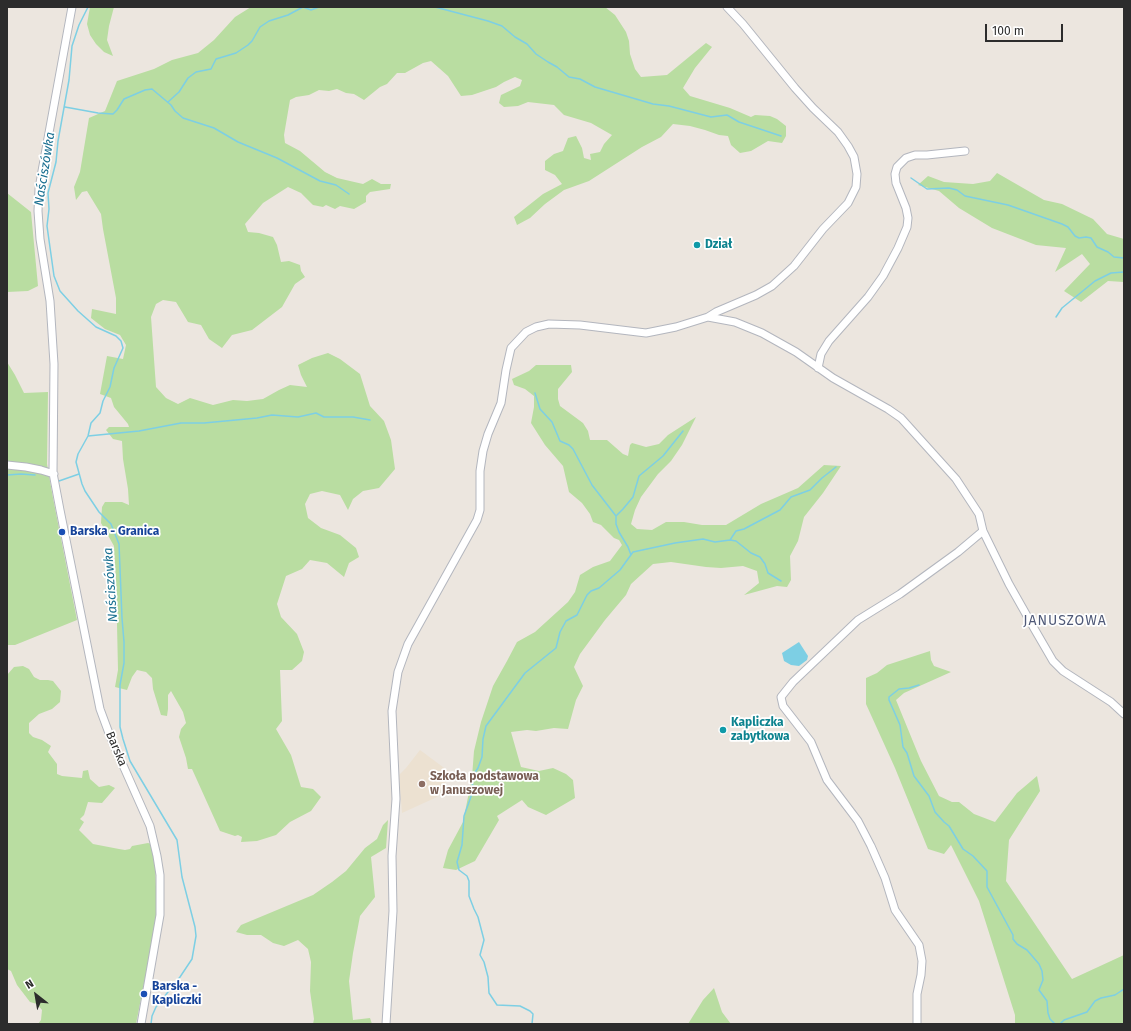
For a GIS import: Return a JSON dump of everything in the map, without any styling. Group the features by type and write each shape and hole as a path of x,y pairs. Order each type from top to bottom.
{"street":[{"name":"Barska","path":"72,7 41,177 38,211 40,239 50,301 54,364 54,474 100,709 110,736 150,826 157,856 160,875 160,915 141,1024"},
{"path":"386,1024 393,911 392,856 396,799 392,711 398,672 408,644 476,520 480,510 480,471 483,451 501,404 511,348 526,332 536,327 549,324 580,325 646,333 676,327 708,317 716,312 756,295 772,286 794,266 823,229 848,202 856,187 857,174 854,157 838,132 795,88 727,7"},
{"path":"818,368 821,354 829,341 868,297 883,276 898,248 906,228 908,218 906,208 896,183 895,174 897,167 906,158 915,154 927,155 965,151"},
{"path":"708,317 735,322 762,333 796,352 833,378 888,408 901,418 956,479 979,514 982,531 1034,630 1053,661 1063,671 1111,702 1124,714"},
{"path":"7,465 26,466 54,474"},
{"path":"917,1024 917,994 922,960 919,945 896,910 885,878 858,821 827,780 811,742 783,706 781,697 793,682 858,620 900,594 958,552 982,531"}],"shaded area":[{"name":"Szkoła podstawowa w Januszowej","path":"420,750 451,773 437,797 402,813 399,775"}],"green space":[{"path":"90,7 114,7 107,40 113,56 104,52 90,35 87,24"},
{"path":"251,7 605,7 615,15 626,32 629,41 630,54 635,69 641,77 667,75 706,43 712,47 695,68 683,88 690,96 730,108 751,117 755,115 770,116 777,119 786,126 786,136 782,143 768,141 751,151 740,153 731,145 728,136 719,135 690,126 673,124 661,137 642,147 589,181 564,190 545,204 530,218 517,225 514,217 543,194 562,184 555,175 545,170 545,161 554,154 563,151 568,138 576,136 582,148 584,158 591,160 590,154 600,152 604,144 612,135 591,123 564,115 554,105 528,102 518,106 504,107 499,103 501,95 520,86 522,80 515,77 496,87 472,95 461,96 448,76 431,61 423,63 405,73 397,73 387,84 380,87 364,100 354,94 346,93 337,89 329,91 319,90 309,95 296,97 290,100 284,135 285,143 300,151 325,172 337,178 363,184 372,179 381,184 391,184 390,189 370,192 366,196 366,202 354,209 340,206 335,209 326,205 323,207 313,205 301,193 288,187 263,203 245,224 248,232 273,237 277,245 281,262 289,261 300,265 301,271 305,277 295,284 282,307 252,330 232,335 222,348 209,339 201,325 188,322 176,302 163,300 156,304 151,317 156,387 166,398 178,404 190,398 213,405 233,400 247,401 263,399 290,385 307,387 298,365 312,358 328,353 340,359 360,374 370,406 384,421 391,440 395,469 379,488 363,491 353,499 348,510 340,495 322,491 310,494 305,504 308,518 321,528 340,535 356,548 359,557 349,563 344,577 327,563 310,560 302,569 286,576 277,604 281,617 297,634 304,652 302,661 292,670 280,670 282,721 276,729 291,755 301,787 313,789 321,797 311,811 290,822 276,835 257,841 241,842 242,837 220,831 192,769 188,769 179,737 181,729 186,723 183,712 171,691 168,695 167,716 161,715 153,689 152,678 146,672 137,670 132,677 127,690 115,687 118,670 114,546 101,523 102,507 105,502 122,502 129,505 122,441 113,439 106,430 109,427 129,427 114,407 111,398 100,394 107,356 123,359 126,345 120,335 105,329 91,318 92,309 116,314 116,298 101,214 87,191 82,192 76,200 74,187 80,172 89,118 105,111 117,81 154,69 172,60 198,53 214,40 235,17"},
{"path":"997,173 1044,200 1062,204 1093,219 1107,234 1124,239 1124,282 1108,281 1081,302 1064,291 1090,264 1082,254 1055,272 1066,248 1036,245 992,228 959,208 939,191 918,185 928,176 944,182 973,184 990,181"},
{"path":"7,193 31,212 38,286 28,291 7,292"},
{"path":"7,362 24,393 48,392 47,464 77,620 15,645 7,645"},
{"path":"536,365 571,365 572,372 558,389 560,406 583,423 588,431 590,440 607,440 623,454 628,456 630,445 632,443 646,447 659,444 668,435 696,417 682,445 671,461 658,474 641,497 631,524 637,529 652,530 666,522 726,525 761,504 798,488 824,465 841,466 823,493 804,517 798,541 790,556 791,580 787,587 777,586 744,595 759,583 757,571 743,566 721,568 671,562 653,564 631,584 626,595 580,654 574,667 583,686 576,700 568,729 554,728 536,731 527,730 511,732 521,767 539,771 553,768 566,774 573,780 575,798 546,815 528,807 522,800 497,816 499,820 475,861 456,870 443,868 448,850 463,822 472,777 474,751 481,722 493,686 517,642 535,632 568,602 575,592 580,575 593,567 610,561 622,545 619,540 614,538 601,525 593,522 590,514 582,503 569,492 563,466 545,445 531,423 534,407 534,396 525,389 514,385 512,379 529,371"},
{"path":"930,651 931,660 934,666 951,672 904,693 896,700 921,761 939,796 952,802 959,802 974,814 995,822 1017,793 1037,776 1040,791 1009,840 1006,881 1072,979 1124,955 1124,1024 1015,1024 1015,1015 979,901 951,845 944,854 928,849 895,768 866,704 866,678 877,673 887,665"},
{"path":"23,666 29,669 34,677 40,680 53,681 61,691 60,702 52,709 39,714 29,723 29,733 33,737 42,740 51,746 48,752 57,764 57,774 82,778 83,771 88,770 90,779 99,787 109,785 115,788 102,803 88,802 84,815 80,819 84,822 79,830 93,844 125,850 130,849 132,846 148,843 151,844 155,863 157,911 136,1024 38,1024 41,1020 42,1010 37,1004 30,1002 17,985 11,971 7,969 7,675 14,667"},
{"path":"388,820 386,848 371,857 375,897 360,916 349,981 353,1020 370,1018 372,1024 313,1024 314,1019 310,991 311,962 308,949 298,940 284,946 273,943 261,935 247,935 236,932 241,925 313,895 332,882 346,871 365,848 377,839 383,825"},
{"path":"714,988 722,1012 731,1024 688,1024 703,1000"}],"water":[{"path":"799,642 808,656 807,660 799,666 791,665 784,661 782,653"}],"waterway":[{"name":"Naściszówka","path":"88,7 79,25 72,46 69,80 58,141 56,162 48,193 49,209 47,226 54,276 60,291 78,311 96,327 116,336 121,341 123,348 114,368 110,387 103,401 100,413 91,423 88,436 78,454 76,462 85,491 99,512 111,524 119,544 124,642 124,663 120,685 120,727 123,739 130,761 177,840 182,877 195,927 196,936 192,959 156,1007 152,1016 151,1024"},
{"path":"168,102 179,92 188,78 196,72 211,69 216,59 236,53 248,45 260,27 269,21 288,15 303,7 311,10 319,7"},
{"path":"435,7 502,26 515,37 527,44 536,54 557,67 569,77 580,79 595,87 653,104 669,106 711,117 727,115 739,122 781,136"},
{"path":"65,107 113,114 124,99 145,90 152,89 171,105 183,118 214,128 238,142 277,158 320,181 336,185 349,194"},
{"path":"911,178 927,189 949,188 957,190 965,196 1008,205 1062,224 1068,227 1075,236 1079,238 1091,238 1097,247 1108,252 1114,257 1124,258"},
{"path":"1056,317 1062,308 1095,281 1111,273 1124,272"},
{"path":"535,393 540,409 552,422 560,441 569,445 573,449 592,485 616,516 616,524 619,532 631,555"},
{"path":"88,436 139,431 181,423 204,423 257,418 272,415 298,417 316,413 324,417 353,417 370,420"},
{"path":"617,515 633,497 639,476 663,456 683,431"},
{"path":"532,1024 533,1014 530,1011 520,1006 497,1005 489,993 488,977 484,962 480,955 484,940 478,917 469,896 469,881 467,876 459,870 457,862 462,845 464,816 473,791 472,777 478,768 482,757 483,739 486,726 525,673 556,648 560,632 566,621 577,615 587,595 591,591 599,588 620,570 633,552 703,539 715,542 730,540 736,531 744,529 780,510 791,497 810,490 836,467"},
{"path":"59,481 79,474"},
{"path":"7,475 35,475"},
{"path":"730,540 736,541 751,553 760,557 765,564 768,573 781,581"},
{"path":"919,685 899,689 889,697 900,725 903,747 907,753 914,776 929,796 935,812 949,826 963,849 973,856 987,871 987,887 1013,935 1013,939 1017,944 1027,950 1039,964 1042,971 1043,980 1039,990 1047,1001 1050,1019 1055,1024"},
{"path":"1060,1024 1064,1020 1087,1012 1095,1001 1115,995 1124,989"}],"place":[{"name":"Dział","path":"697,245"},
{"name":"Barska - Granica","path":"62,532"},
{"name":"Kapliczka zabytkowa","path":"723,730"},
{"name":"Szkoła podstawowa w Januszowej","path":"422,784"},
{"name":"Barska - Kapliczki","path":"144,994"}],"district":[{"name":"JANUSZOWA","path":"1065,621"}]}
